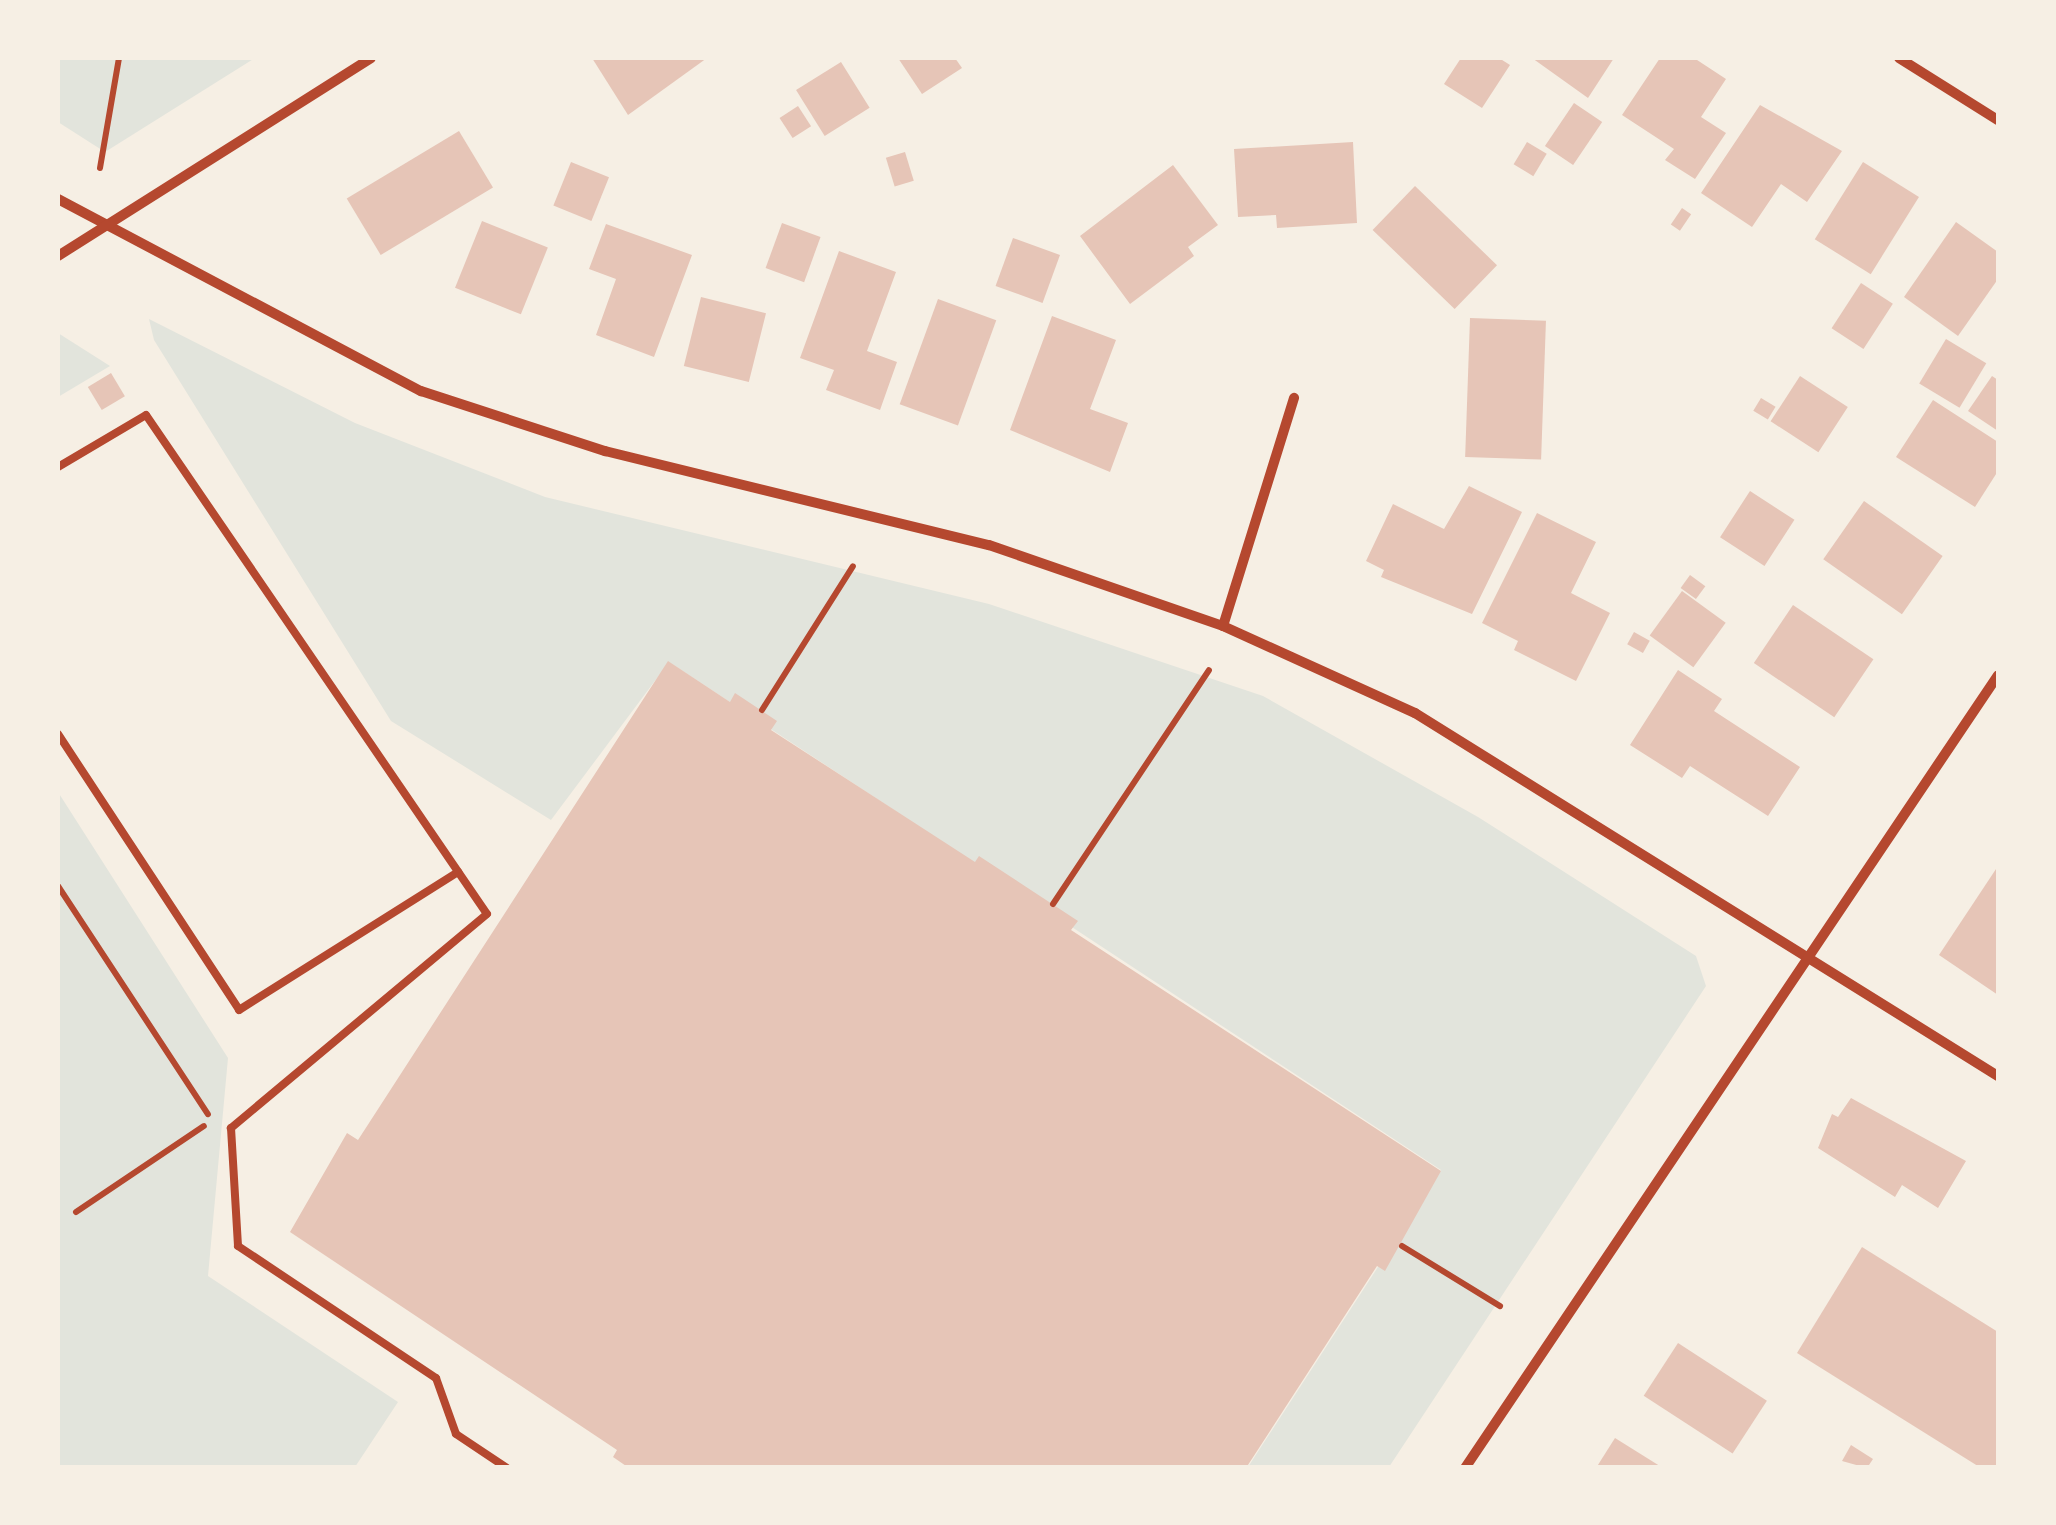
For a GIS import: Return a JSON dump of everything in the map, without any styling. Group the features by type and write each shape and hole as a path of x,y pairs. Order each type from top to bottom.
{"street":[{"path":"58,256 371,58"},
{"path":"1899,58 1998,120"},
{"path":"58,199 100,226 421,390 605,451 990,544 1223,626 1415,714 1998,1076"},
{"path":"1223,626 1294,398"},
{"path":"1465,1468 1998,675"}],"lane":[{"path":"58,467 146,416 487,914 231,1128 238,1246 436,1378 456,1434 507,1468"},
{"path":"58,734 239,1010 458,872"}],"path":[{"path":"100,168 118,58"},
{"path":"762,710 853,566"},
{"path":"1054,904 1209,670"},
{"path":"58,886 212,1121 76,1212"},
{"path":"1402,1246 1500,1306"}],"shaded area":[{"path":"58,58 255,58 105,152 58,122"},
{"path":"149,319 355,423 545,497 989,604 1263,696 1478,817 1696,956 1706,986 1389,1467 1248,1467 1441,1170 669,662 551,820 391,721 154,340"},
{"path":"58,333 110,366 58,397"},
{"path":"58,792 228,1058 208,1276 398,1402 355,1467 58,1467"}],"building":[{"path":"592,58 707,58 628,115"},
{"path":"898,58 955,58 962,68 922,94"},
{"path":"1461,58 1499,58 1510,65 1482,108 1444,84"},
{"path":"1532,58 1614,58 1588,98"},
{"path":"1660,58 1694,58 1726,79 1701,117 1726,133 1695,179 1665,160 1674,149 1622,115"},
{"path":"841,62 870,108 825,136 796,90"},
{"path":"1574,103 1602,122 1573,165 1545,146"},
{"path":"1760,105 1842,151 1807,202 1781,184 1752,227 1701,193"},
{"path":"798,106 811,126 793,138 780,118"},
{"path":"459,131 493,188 381,255 347,198"},
{"path":"1353,142 1357,223 1277,228 1276,215 1238,217 1234,149"},
{"path":"1527,142 1547,154 1533,176 1514,164"},
{"path":"905,152 914,181 895,187 886,158"},
{"path":"571,162 609,177 591,221 553,206"},
{"path":"1863,162 1919,197 1871,274 1815,239"},
{"path":"1173,165 1218,225 1188,247 1194,256 1130,304 1080,236"},
{"path":"1415,186 1497,265 1455,309 1373,230"},
{"path":"1682,208 1691,214 1680,231 1671,225"},
{"path":"482,221 548,248 521,314 455,288"},
{"path":"1956,222 1998,252 1998,279 1958,336 1904,297"},
{"path":"782,223 821,237 804,282 766,268"},
{"path":"606,224 692,255 654,357 596,335 616,279 589,269"},
{"path":"1013,238 1060,255 1043,303 996,286"},
{"path":"839,251 896,272 867,351 897,362 880,410 826,390 834,370 800,358"},
{"path":"1861,283 1893,304 1863,349 1832,328"},
{"path":"701,297 766,313 749,382 684,366"},
{"path":"938,299 996,320 958,425 900,404"},
{"path":"1052,316 1116,340 1090,409 1128,423 1110,472 1010,430"},
{"path":"1470,318 1546,321 1541,460 1465,457"},
{"path":"1946,339 1986,363 1960,408 1919,384"},
{"path":"111,373 125,396 102,410 88,387"},
{"path":"1800,376 1848,407 1818,452 1771,421"},
{"path":"1992,376 1998,380 1998,431 1968,411"},
{"path":"1761,398 1776,407 1768,420 1753,411"},
{"path":"1933,400 1998,442 1998,471 1975,507 1896,457"},
{"path":"1469,486 1522,512 1472,614 1381,577 1384,570 1366,561 1393,504 1444,529"},
{"path":"1750,491 1794,520 1764,566 1720,537"},
{"path":"1864,501 1943,556 1902,614 1823,559"},
{"path":"1537,513 1596,542 1571,593 1610,613 1576,681 1514,650 1518,641 1482,623"},
{"path":"1690,575 1705,586 1696,599 1681,588"},
{"path":"1682,591 1726,623 1693,667 1650,635"},
{"path":"1793,605 1873,659 1834,717 1754,663"},
{"path":"1634,632 1650,641 1643,653 1627,644"},
{"path":"668,661 730,702 735,693 777,721 771,730 975,862 979,856 1078,921 1071,930 1441,1171 1385,1271 1377,1266 1246,1468 629,1468 613,1457 617,1450 290,1232 347,1133 358,1140"},
{"path":"1678,670 1722,699 1714,711 1800,767 1768,816 1690,766 1682,778 1630,745"},
{"path":"1998,866 1998,995 1939,955"},
{"path":"1851,1098 1966,1161 1938,1208 1902,1185 1895,1197 1818,1148 1832,1114 1838,1117"},
{"path":"1862,1247 1998,1332 1998,1468 1981,1468 1797,1353"},
{"path":"1678,1343 1767,1401 1733,1454 1644,1396"},
{"path":"1615,1438 1663,1468 1596,1468"},
{"path":"1851,1445 1873,1459 1867,1468 1842,1461"}]}
